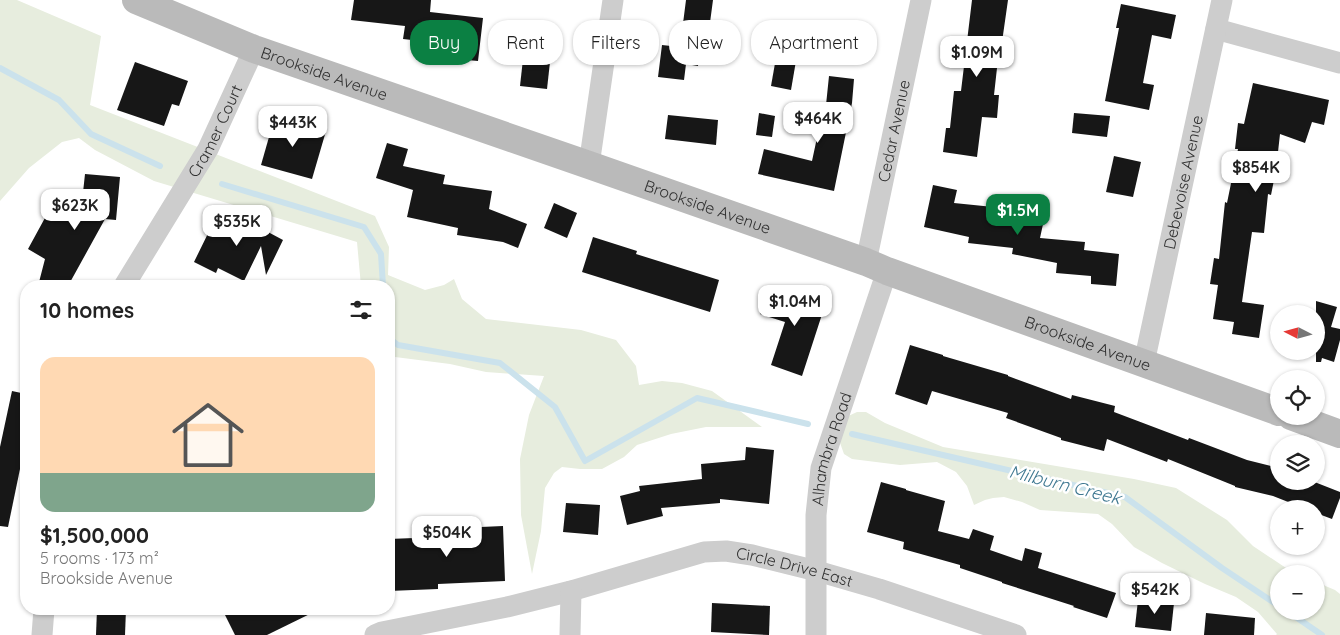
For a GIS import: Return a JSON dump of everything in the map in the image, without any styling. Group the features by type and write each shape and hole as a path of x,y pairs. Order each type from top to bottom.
{"main road":[{"name":"Brookside Avenue","path":"136,0 254,49 589,165 1270,409"},
{"path":"1316,425 1340,434"}],"street":[{"path":"589,165 613,0"},
{"name":"Cedar Avenue","path":"876,267 921,0"},
{"name":"Debevoise Avenue","path":"1144,363 1222,0"},
{"path":"1216,28 1340,63"},
{"name":"Cramer Court","path":"128,280 208,149 254,49"},
{"name":"Alhambra Road","path":"816,635 816,515 821,468 876,267"},
{"name":"Circle Drive East","path":"375,635 571,591 704,552 726,551 752,555 817,571 879,589 1016,635"},
{"path":"570,635 571,591"},
{"path":"42,635 44,615"}],"green space":[{"path":"0,0 17,0 101,36 90,105 375,216 389,247 388,275 425,290 444,285 454,279 462,299 486,319 581,330 616,340 636,366 639,385 662,381 682,383 712,391 762,427 706,427 671,434 637,445 624,457 602,469 562,467 554,473 545,488 541,531 532,574 521,515 520,459 529,415 544,376 486,372 450,364 395,357 395,280 360,280 357,242 154,181 95,150 79,138 62,142 29,168 0,201"},
{"path":"857,412 866,412 885,423 943,447 1134,479 1176,488 1227,520 1253,546 1282,565 1270,565 1270,620 1325,620 1325,586 1340,594 1340,635 1276,635 1258,612 1236,597 1162,563 1134,547 1112,524 1098,514 1040,510 1004,497 985,500 974,505 967,486 956,472 937,462 900,465 852,459 844,454 839,440 844,418"}],"building":[{"path":"354,0 431,0 430,12 483,18 478,61 478,20 410,20 410,40 403,39 405,26 351,20"},
{"path":"686,0 713,0 710,20 683,20"},
{"path":"972,0 1008,0 1002,42 1000,41 994,95 999,95 997,118 982,117 977,157 943,152 946,128 950,128 954,91 961,91"},
{"path":"1121,4 1176,15 1171,39 1152,35 1143,83 1154,85 1149,110 1105,101 1119,28 1116,28"},
{"path":"662,45 669,46 669,65 686,65 684,80 658,77"},
{"path":"135,62 188,81 179,106 172,104 164,126 117,110"},
{"path":"522,65 550,65 547,89 520,86"},
{"path":"775,65 795,65 791,90 771,86"},
{"path":"829,76 854,79 852,103 834,191 758,174 764,149 812,161 818,133 823,134"},
{"path":"1253,83 1329,100 1324,125 1312,122 1305,143 1280,134 1271,195 1268,194 1264,233 1252,232 1242,302 1264,305 1259,338 1232,334 1234,322 1213,319 1218,285 1210,284 1214,258 1219,259 1225,202 1227,203 1238,149 1235,149 1238,123 1244,124"},
{"path":"759,113 775,116 772,137 756,135"},
{"path":"1074,113 1110,116 1107,137 1072,133"},
{"path":"668,115 718,120 716,145 665,139"},
{"path":"275,116 326,131 312,179 261,165"},
{"path":"387,143 408,149 403,166 445,175 443,184 492,191 489,209 527,224 518,248 503,242 457,235 458,228 407,217 413,190 376,178"},
{"path":"1114,156 1141,162 1133,197 1106,192"},
{"path":"85,174 120,177 116,220 105,219 71,280 40,280 45,259 28,249 52,205 80,220"},
{"path":"933,185 957,190 954,203 1013,209 1045,215 1040,238 1085,242 1084,250 1119,254 1116,286 1091,284 1091,276 1056,273 1057,263 1012,254 1013,248 968,243 969,237 924,227"},
{"path":"554,203 577,213 567,238 544,228"},
{"path":"219,211 247,225 249,220 269,230 268,232 283,240 266,275 261,246 244,280 218,268 216,273 194,262"},
{"path":"593,237 637,251 636,254 719,280 710,312 582,272"},
{"path":"784,286 827,299 802,376 771,365 785,322 760,314 767,295 780,299"},
{"path":"1316,301 1337,307 1331,327 1340,329 1340,340 1334,362 1325,359 1325,305 1316,305"},
{"path":"910,345 1008,375 1071,399 1072,395 1115,406 1114,412 1188,440 1189,438 1247,460 1270,466 1270,490 1325,490 1325,486 1340,492 1340,498 1332,519 1325,516 1325,500 1283,500 1235,487 1168,459 1167,462 1107,439 1104,451 1061,440 1061,438 1006,418 1008,413 932,391 927,405 895,394"},
{"path":"12,391 20,393 20,469 8,527 0,526 0,447"},
{"path":"746,447 774,450 769,504 720,499 720,503 661,508 663,516 627,525 620,496 640,491 639,486 702,479 701,464 745,460"},
{"path":"881,482 945,501 938,531 969,539 973,529 994,536 990,550 1022,561 1025,548 1042,553 1038,568 1116,593 1107,618 960,568 960,565 903,549 904,542 867,532"},
{"path":"566,503 600,505 598,535 563,532"},
{"path":"503,526 505,581 438,584 438,589 395,591 395,539 414,538 414,530"},
{"path":"1138,600 1174,603 1171,631 1135,627"},
{"path":"712,603 770,606 769,635 711,632"},
{"path":"1206,613 1255,618 1254,635 1204,635"},
{"path":"97,615 126,615 125,635 96,635"},
{"path":"225,615 308,615 267,635 235,635"}],"waterway":[{"name":"Milburn Creek","path":"0,68 59,100 91,134 160,166"},
{"name":"Milburn Creek","path":"222,184 364,227 381,254 383,280"},
{"name":"Milburn Creek","path":"395,343 398,345 500,363 555,407 585,461 697,398 808,424"},
{"name":"Milburn Creek","path":"852,434 1125,497 1222,568 1270,600"},
{"name":"Milburn Creek","path":"1300,620 1322,635"}]}
